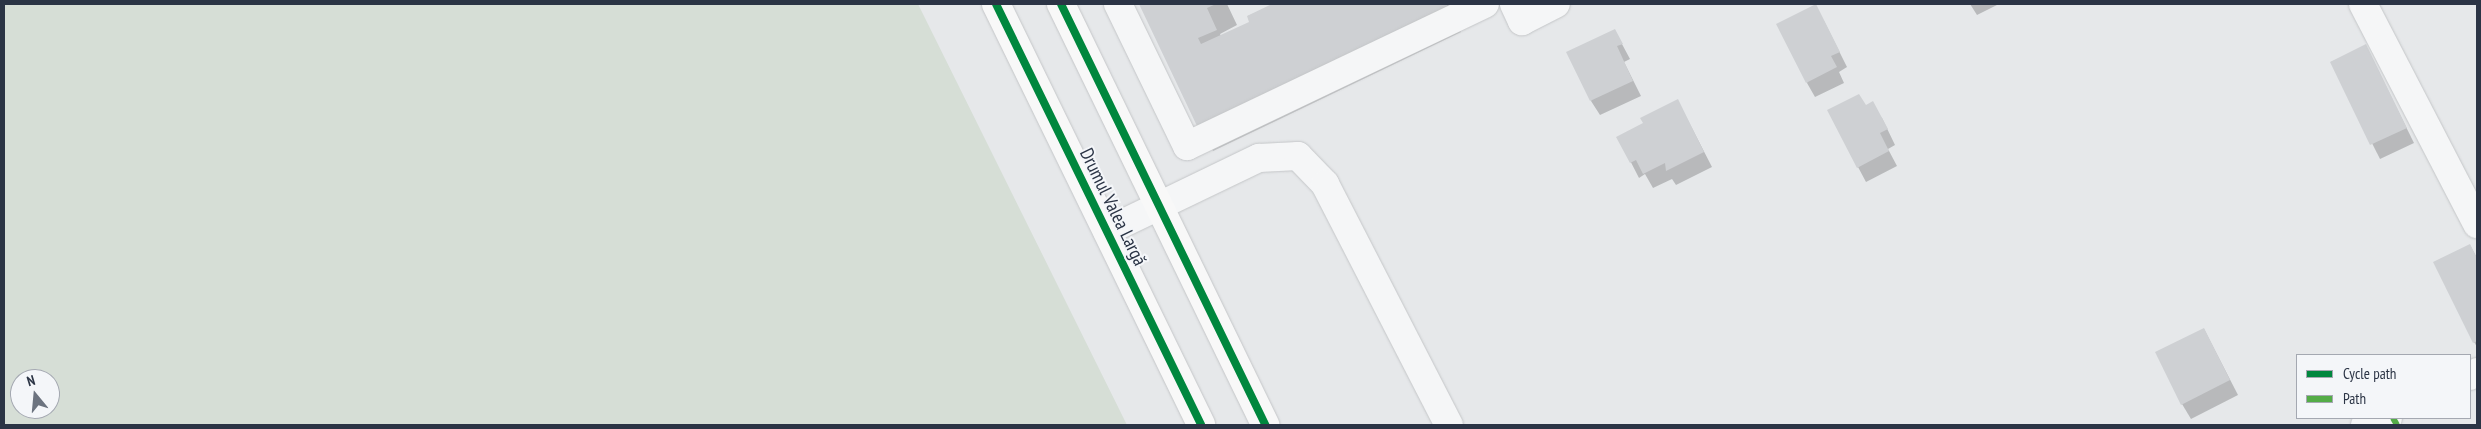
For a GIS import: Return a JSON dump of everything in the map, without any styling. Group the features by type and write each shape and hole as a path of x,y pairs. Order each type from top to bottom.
{"main road":[{"name":"Drumul Valea Largă","path":"996,4 1201,425"},
{"path":"1061,4 1265,425"}],"street":[{"path":"1118,4 1187,146 1485,4"},
{"path":"1514,4 1522,20 1556,4"},
{"path":"2363,4 2477,224"},
{"path":"1107,231 1259,158 1298,156 1325,184 1449,425"},
{"path":"2365,425 2385,419"}],"shaded area":[{"path":"4,4 918,4 1127,425 4,425"}],"building":[{"path":"1139,4 1216,4 1207,8 1217,30 1198,38 1201,44 1249,22 1247,16 1272,4 1446,4 1448,7 1197,126"},
{"path":"1816,4 1840,52 1831,56 1837,67 1806,83 1776,24"},
{"path":"1615,29 1623,44 1617,46 1633,81 1590,101 1566,52"},
{"path":"2366,44 2407,128 2370,145 2330,62"},
{"path":"1859,94 1866,105 1873,101 1888,129 1880,133 1889,151 1857,168 1827,110"},
{"path":"1678,99 1704,152 1666,171 1665,163 1643,174 1636,160 1630,163 1616,137 1643,123 1640,118"},
{"path":"2470,244 2477,258 2477,341 2473,343 2433,262"},
{"path":"2204,328 2230,380 2181,405 2155,352"}],"marked path":[{"path":"2394,419 2397,425"}],"cycle path":[{"path":"996,4 1201,425"},
{"path":"1061,4 1265,425"}]}
